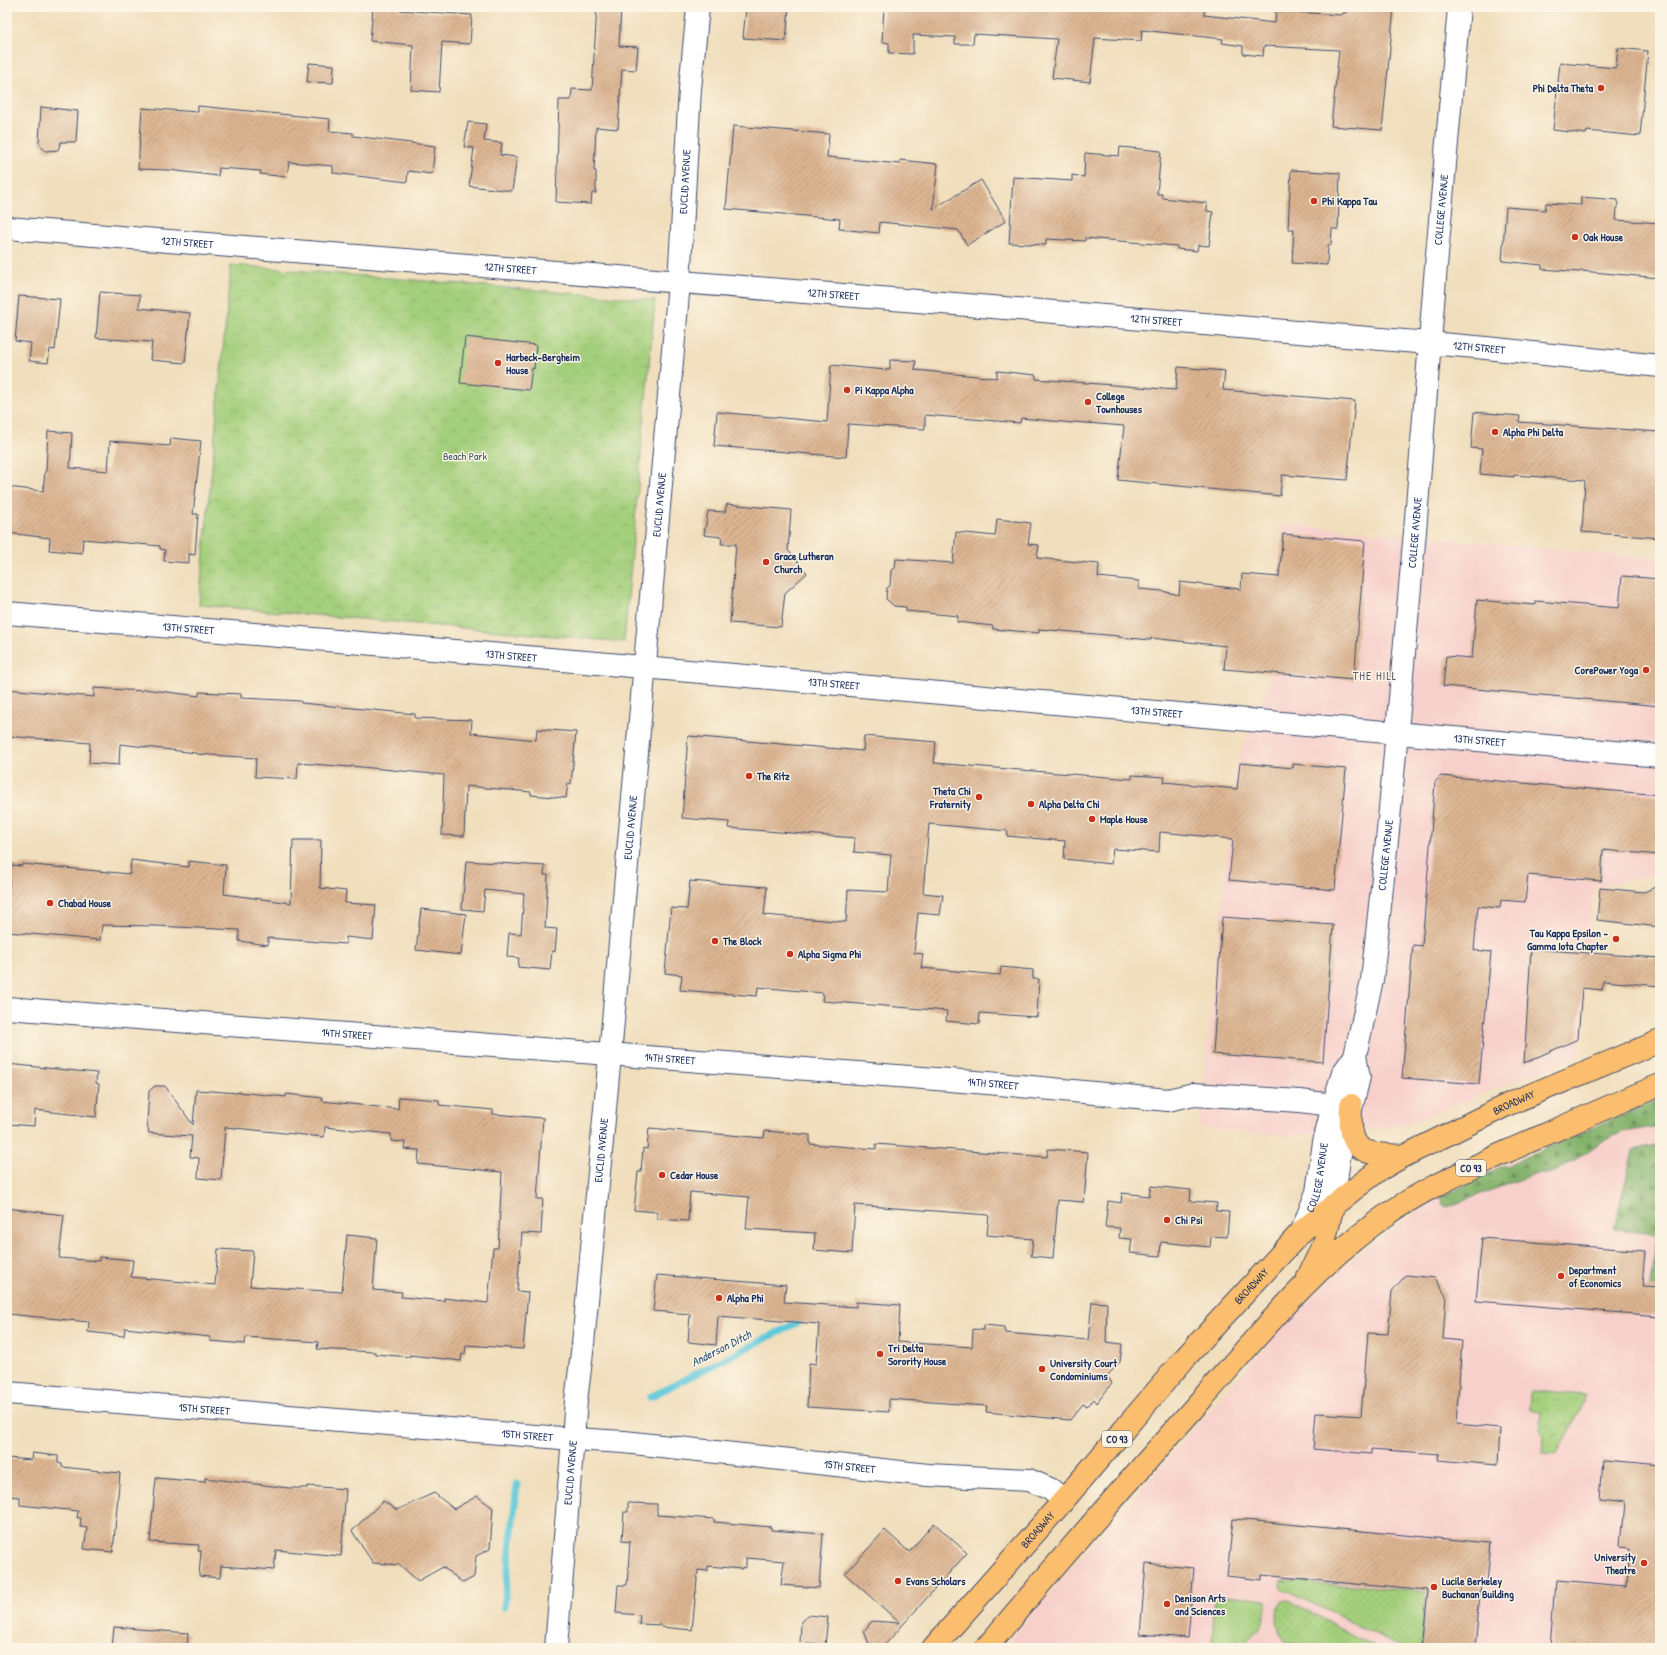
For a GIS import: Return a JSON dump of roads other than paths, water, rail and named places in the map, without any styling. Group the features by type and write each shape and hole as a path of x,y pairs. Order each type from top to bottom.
{"main road":[{"name":"BROADWAY","path":"933,1648 1064,1500 1184,1359 1302,1231 1333,1205 1379,1170 1404,1156 1512,1103 1660,1041"},
{"name":"CO 93","path":"986,1648 1174,1430 1303,1287 1358,1236 1419,1193 1452,1176 1660,1085"},
{"path":"1342,1105 1350,1124 1352,1135 1361,1148 1372,1154 1404,1156"},
{"path":"1303,1287 1324,1243 1333,1205"}],"street":[{"name":"EUCLID AVENUE","path":"556,1648 573,1440 610,1054 679,283 690,89 698,7"},
{"name":"COLLEGE AVENUE","path":"1302,1231 1317,1192 1324,1142 1342,1105 1359,1077 1355,1056 1372,980 1397,733 1459,7"},
{"name":"12TH STREET","path":"7,228 1176,322 1660,366"},
{"name":"13TH STREET","path":"7,613 1660,756"},
{"name":"14TH STREET","path":"7,1008 988,1083 1168,1100 1194,1094 1342,1105"},
{"name":"COLLEGE AVENUE","path":"1333,1205 1339,1158 1342,1105"},
{"name":"15TH STREET","path":"7,1393 532,1435 573,1440 624,1442 928,1475 1029,1480 1041,1484 1064,1500"}],"waterway":[{"name":"Anderson Ditch","path":"650,1397 802,1320"},
{"name":"Anderson Ditch","path":"504,1607 517,1484"}],"place":[{"name":"Phi Delta Theta","path":"1601,88"},
{"name":"Phi Kappa Tau","path":"1314,201"},
{"name":"Oak House","path":"1575,237"},
{"name":"Harbeck-Bergheim House","path":"498,363"},
{"name":"Pi Kappa Alpha","path":"847,390"},
{"name":"College Townhouses","path":"1088,402"},
{"name":"Alpha Phi Delta","path":"1495,432"},
{"name":"Grace Lutheran Church","path":"766,562"},
{"name":"CorePower Yoga","path":"1646,670"},
{"name":"The Ritz","path":"749,776"},
{"name":"Theta Chi Fraternity","path":"979,797"},
{"name":"Alpha Delta Chi","path":"1031,804"},
{"name":"Maple House","path":"1092,819"},
{"name":"Chabad House","path":"50,903"},
{"name":"Tau Kappa Epsilon - Gamma Iota Chapter","path":"1616,939"},
{"name":"The Block","path":"715,941"},
{"name":"Alpha Sigma Phi","path":"790,954"},
{"name":"Cedar House","path":"662,1175"},
{"name":"Chi Psi","path":"1167,1220"},
{"name":"Department of Economics","path":"1561,1276"},
{"name":"Alpha Phi","path":"719,1298"},
{"name":"Tri Delta Sorority House","path":"880,1354"},
{"name":"University Court Condominiums","path":"1042,1369"},
{"name":"University Theatre","path":"1644,1563"},
{"name":"Evans Scholars","path":"898,1581"},
{"name":"Lucile Berkeley Buchanan Building","path":"1434,1587"},
{"name":"Denison Arts and Sciences","path":"1167,1604"}],"district":[{"name":"THE HILL","path":"1375,675"}],"park label":[{"name":"Beach Park","path":"465,456"}]}
